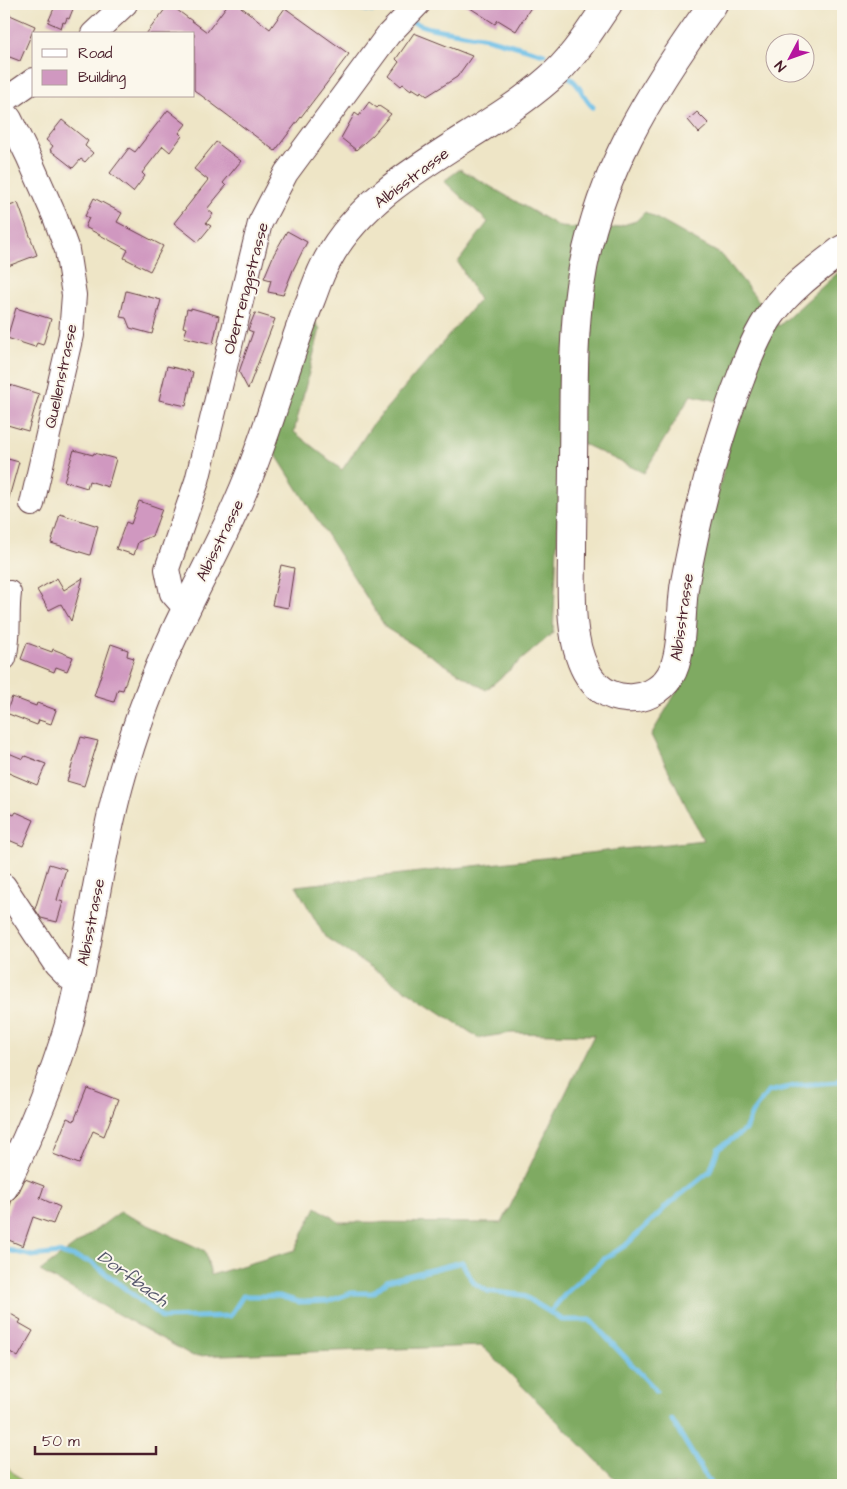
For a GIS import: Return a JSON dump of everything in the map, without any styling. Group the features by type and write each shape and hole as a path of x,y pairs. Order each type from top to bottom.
{"main road":[{"name":"Albisstrasse","path":"4,1187 50,1080 67,1028 79,980 103,853 134,734 159,668 238,503 258,453 304,318 327,261 355,222 412,172 530,95 550,79 566,64 608,4"},
{"name":"Albisstrasse","path":"713,4 648,100 626,140 614,166 593,223 580,288 575,342 573,612 576,642 583,666 592,680 603,691 617,697 634,698 648,695 661,687 671,675 677,661 685,584 702,506 729,407 753,347 766,322 793,289 843,249"}],"street":[{"path":"95,32 125,4"},
{"name":"Oberrenggstrasse","path":"188,605 180,602 172,593 167,569 197,481 260,223 286,173 388,35 418,4"},
{"path":"4,101 32,81"},
{"name":"Quellenstrasse","path":"4,111 10,119 28,156 55,217 67,250 74,294 72,335 32,504"},
{"path":"4,658 8,644 7,609 10,593"},
{"path":"4,886 56,964 68,977 79,980"}],"green space":[{"path":"460,169 560,227 607,230 636,221 645,212 722,255 779,326 843,268 843,1485 621,1485 482,1346 193,1356 40,1271 120,1212 205,1251 211,1275 295,1250 316,1207 339,1222 502,1223 594,1035 511,1033 479,1038 325,937 296,886 703,840 651,735 687,674 695,589 739,406 691,395 644,473 562,434 553,633 486,690 386,628 271,447 313,319 320,329 294,432 342,470 373,424 479,300 458,262 488,222 444,181"},
{"path":"4,1464 26,1485 4,1485"}],"building":[{"path":"56,4 75,4 69,19 67,18 65,23 63,22 61,28 48,22"},
{"path":"169,4 207,32 228,4 237,4 270,29 285,8 349,54 275,151 195,91 195,32 148,32"},
{"path":"464,4 533,4 516,31 498,20 495,24"},
{"path":"10,15 35,26 20,61 7,56 9,50 4,48 4,30"},
{"path":"414,33 472,56 457,77 427,96 421,91 420,93 412,88 411,90 403,84 401,86 389,76 399,62 396,59"},
{"path":"369,102 391,114 373,135 356,150 341,138 355,113 359,116"},
{"path":"168,110 186,124 179,133 182,136 170,152 163,146 142,173 145,176 133,192 110,173 129,148 135,152"},
{"path":"697,112 709,124 699,133 688,120"},
{"path":"62,120 88,141 85,146 93,153 85,162 81,159 73,168 50,150 53,146 46,140"},
{"path":"216,142 241,161 223,183 226,186 207,209 213,214 206,223 211,226 198,242 174,223 208,180 194,169"},
{"path":"94,198 122,213 117,222 163,246 150,271 124,258 128,250 85,227 89,218 85,216"},
{"path":"18,203 37,255 8,266 4,255 4,208"},
{"path":"287,231 307,242 283,295 268,292 271,280 264,278 274,254"},
{"path":"126,291 161,300 152,334 130,328 126,318 120,317"},
{"path":"16,308 51,319 43,345 37,343 35,347 7,338"},
{"path":"191,308 219,316 213,344 184,337 187,328 183,327 187,309 191,310"},
{"path":"255,313 275,319 248,389 239,372 253,332 248,330"},
{"path":"167,366 193,372 186,406 159,400"},
{"path":"10,385 39,394 28,431 4,424 4,407"},
{"path":"74,450 116,459 108,487 89,481 87,488 64,481"},
{"path":"4,458 19,462 8,501 4,500"},
{"path":"139,501 162,509 152,536 138,542 134,555 116,549 126,522 131,524"},
{"path":"60,514 98,526 90,555 51,543"},
{"path":"281,565 294,568 288,608 272,605"},
{"path":"57,578 64,590 83,578 71,621 61,604 49,610 37,590"},
{"path":"27,643 52,652 53,649 73,657 67,671 56,667 54,672 21,659"},
{"path":"111,644 128,650 127,656 134,658 123,690 118,689 114,702 94,696"},
{"path":"12,697 36,706 37,703 56,710 51,724 39,720 37,725 6,713"},
{"path":"81,737 98,741 84,786 67,781"},
{"path":"4,751 23,759 25,756 46,764 37,785 4,771"},
{"path":"4,811 14,815 16,812 34,820 23,846 4,838"},
{"path":"49,864 66,869 57,900 63,902 57,922 41,918 35,909"},
{"path":"87,1088 118,1100 104,1136 93,1131 79,1164 53,1154 67,1118 74,1121"},
{"path":"25,1179 44,1186 40,1198 60,1207 53,1224 33,1217 23,1246 4,1238 4,1222 12,1200 18,1194"},
{"path":"9,1313 21,1320 19,1323 33,1331 18,1357 4,1348 4,1322"}],"waterway":[{"path":"339,4 372,11"},
{"path":"412,22 430,28 487,38 544,54"},
{"path":"570,78 577,84 593,107"},
{"path":"550,1312 567,1292 604,1259 626,1245 669,1204 710,1171 718,1149 745,1130 752,1113 768,1092 799,1085 836,1082 843,1078"},
{"name":"Dorfbach","path":"4,1249 32,1256 61,1253 91,1262 163,1318 230,1316 243,1296 279,1296 299,1302 329,1301 351,1293 373,1293 387,1281 462,1262 473,1282 487,1291 522,1295 563,1320 590,1320 656,1391"},
{"name":"Dorfbach","path":"672,1420 711,1485"}]}
